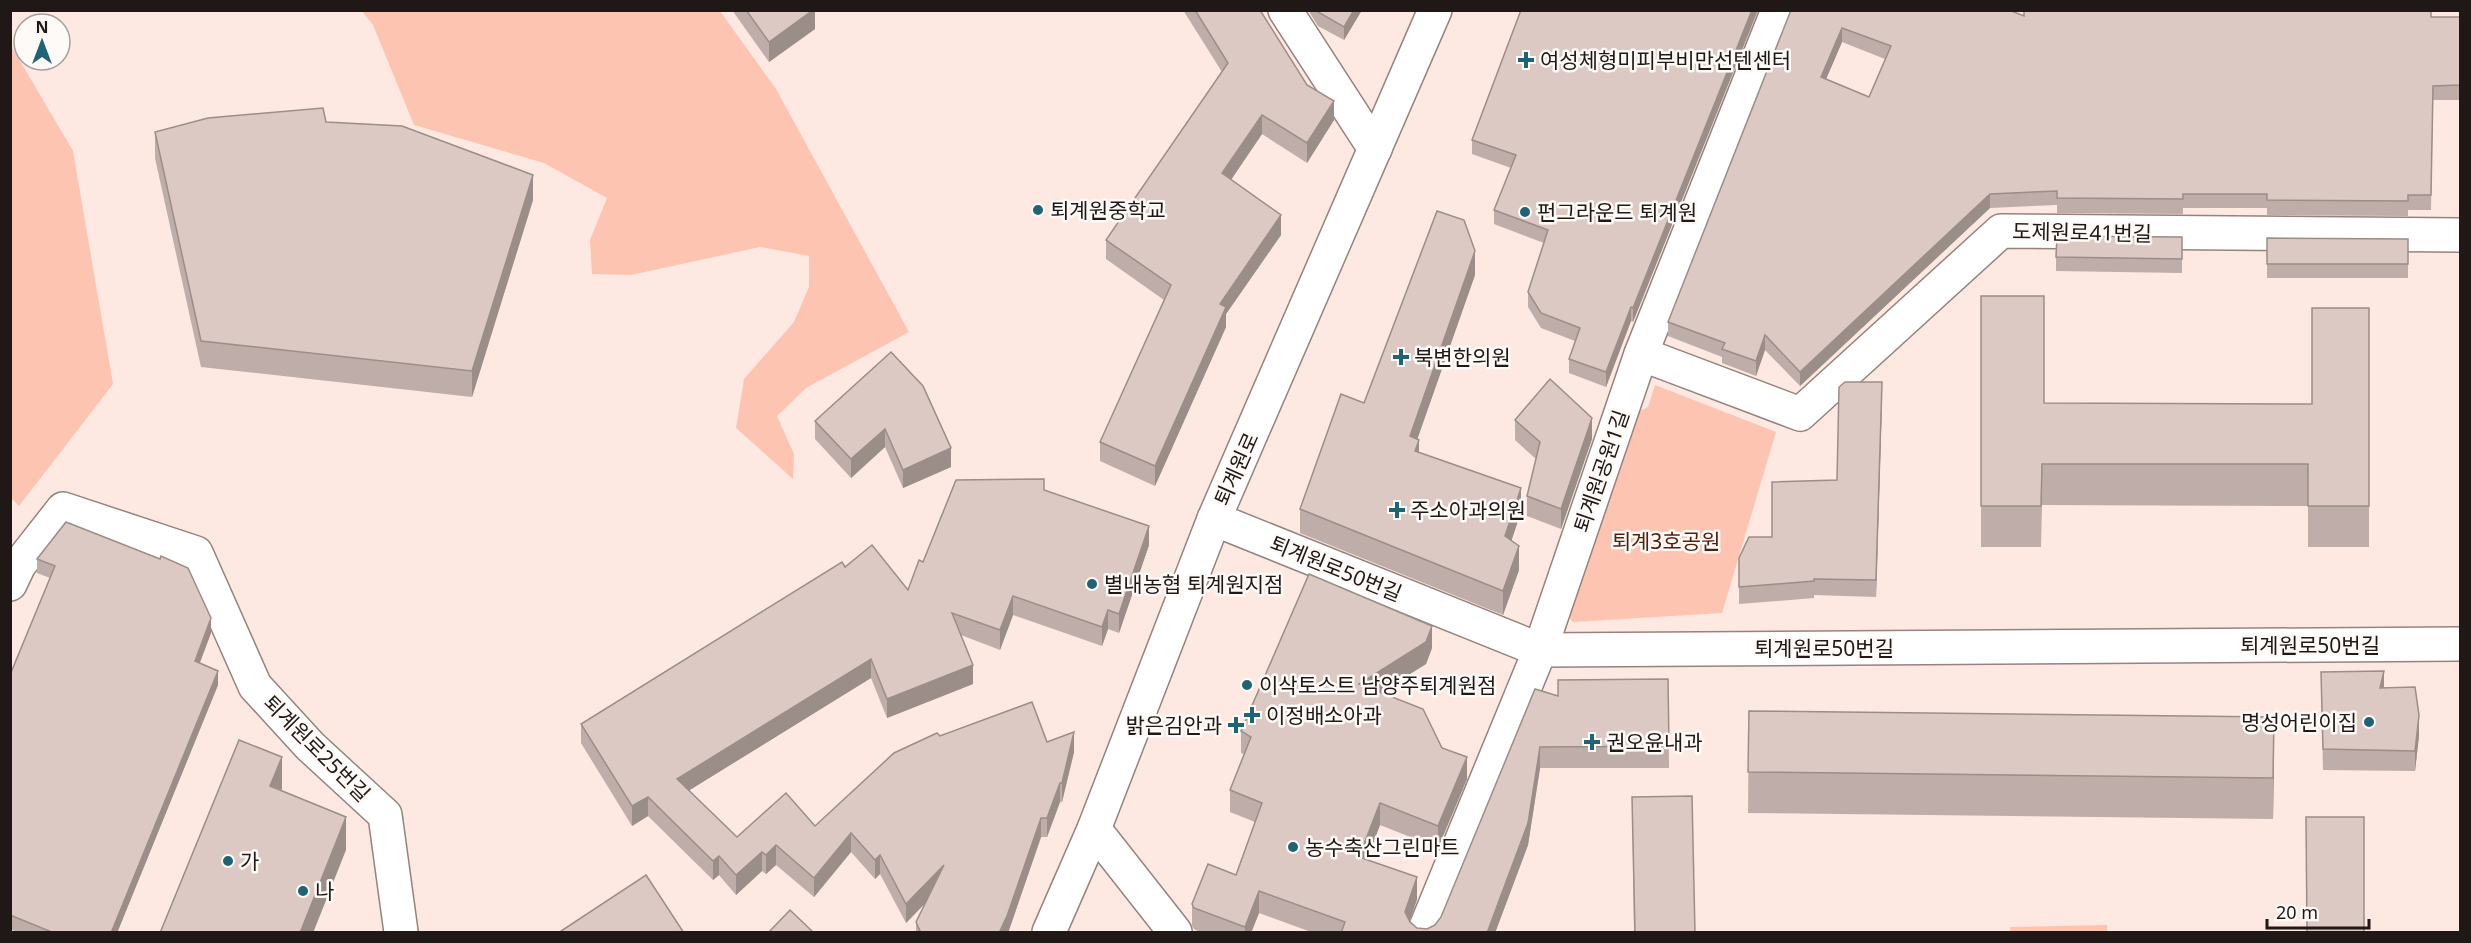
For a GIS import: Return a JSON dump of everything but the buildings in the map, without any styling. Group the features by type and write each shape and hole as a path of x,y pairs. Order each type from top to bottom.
{"street":[{"path":"1286,10 1375,149"},
{"name":"퇴계원로","path":"1049,933 1094,830 1214,519 1435,10"},
{"name":"퇴계원공원1길","path":"1424,933 1540,650 1641,354 1778,10"},
{"name":"도제원로41번길","path":"1641,354 1800,414 2001,231 2460,235"},
{"name":"퇴계원로25번길","path":"10,585 19,565 63,509 196,553 255,686 310,746 385,815 400,933"},
{"name":"퇴계원로50번길","path":"1214,519 1540,650 2460,644"},
{"path":"1094,830 1175,933"}],"green space":[{"path":"362,11 720,11 776,89 909,332 806,388 777,416 794,454 793,479 736,428 744,379 794,322 809,287 809,256 760,247 631,275 592,274 590,240 607,198 544,163 414,125 373,25"},
{"path":"10,44 12,72 26,72 73,151 113,384 19,506 10,497"},
{"name":"퇴계3호공원","path":"1655,385 1776,432 1722,613 1573,622 1564,611 1629,416 1648,407"},
{"path":"2107,925 2107,932 2010,932 2010,927"}],"place":[{"name":"여성체형미피부비만선텐센터","path":"1526,60"},
{"name":"퇴계원중학교","path":"1038,210"},
{"name":"펀그라운드 퇴계원","path":"1525,212"},
{"name":"북변한의원","path":"1401,357"},
{"name":"주소아과의원","path":"1397,510"},
{"name":"별내농협 퇴계원지점","path":"1092,584"},
{"name":"이삭토스트 남양주퇴계원점","path":"1247,685"},
{"name":"이정배소아과","path":"1252,715"},
{"name":"명성어린이집","path":"2369,722"},
{"name":"밝은김안과","path":"1236,725"},
{"name":"권오윤내과","path":"1592,742"},
{"name":"농수축산그린마트","path":"1293,847"},
{"name":"가","path":"228,861"},
{"name":"나","path":"303,891"}]}
